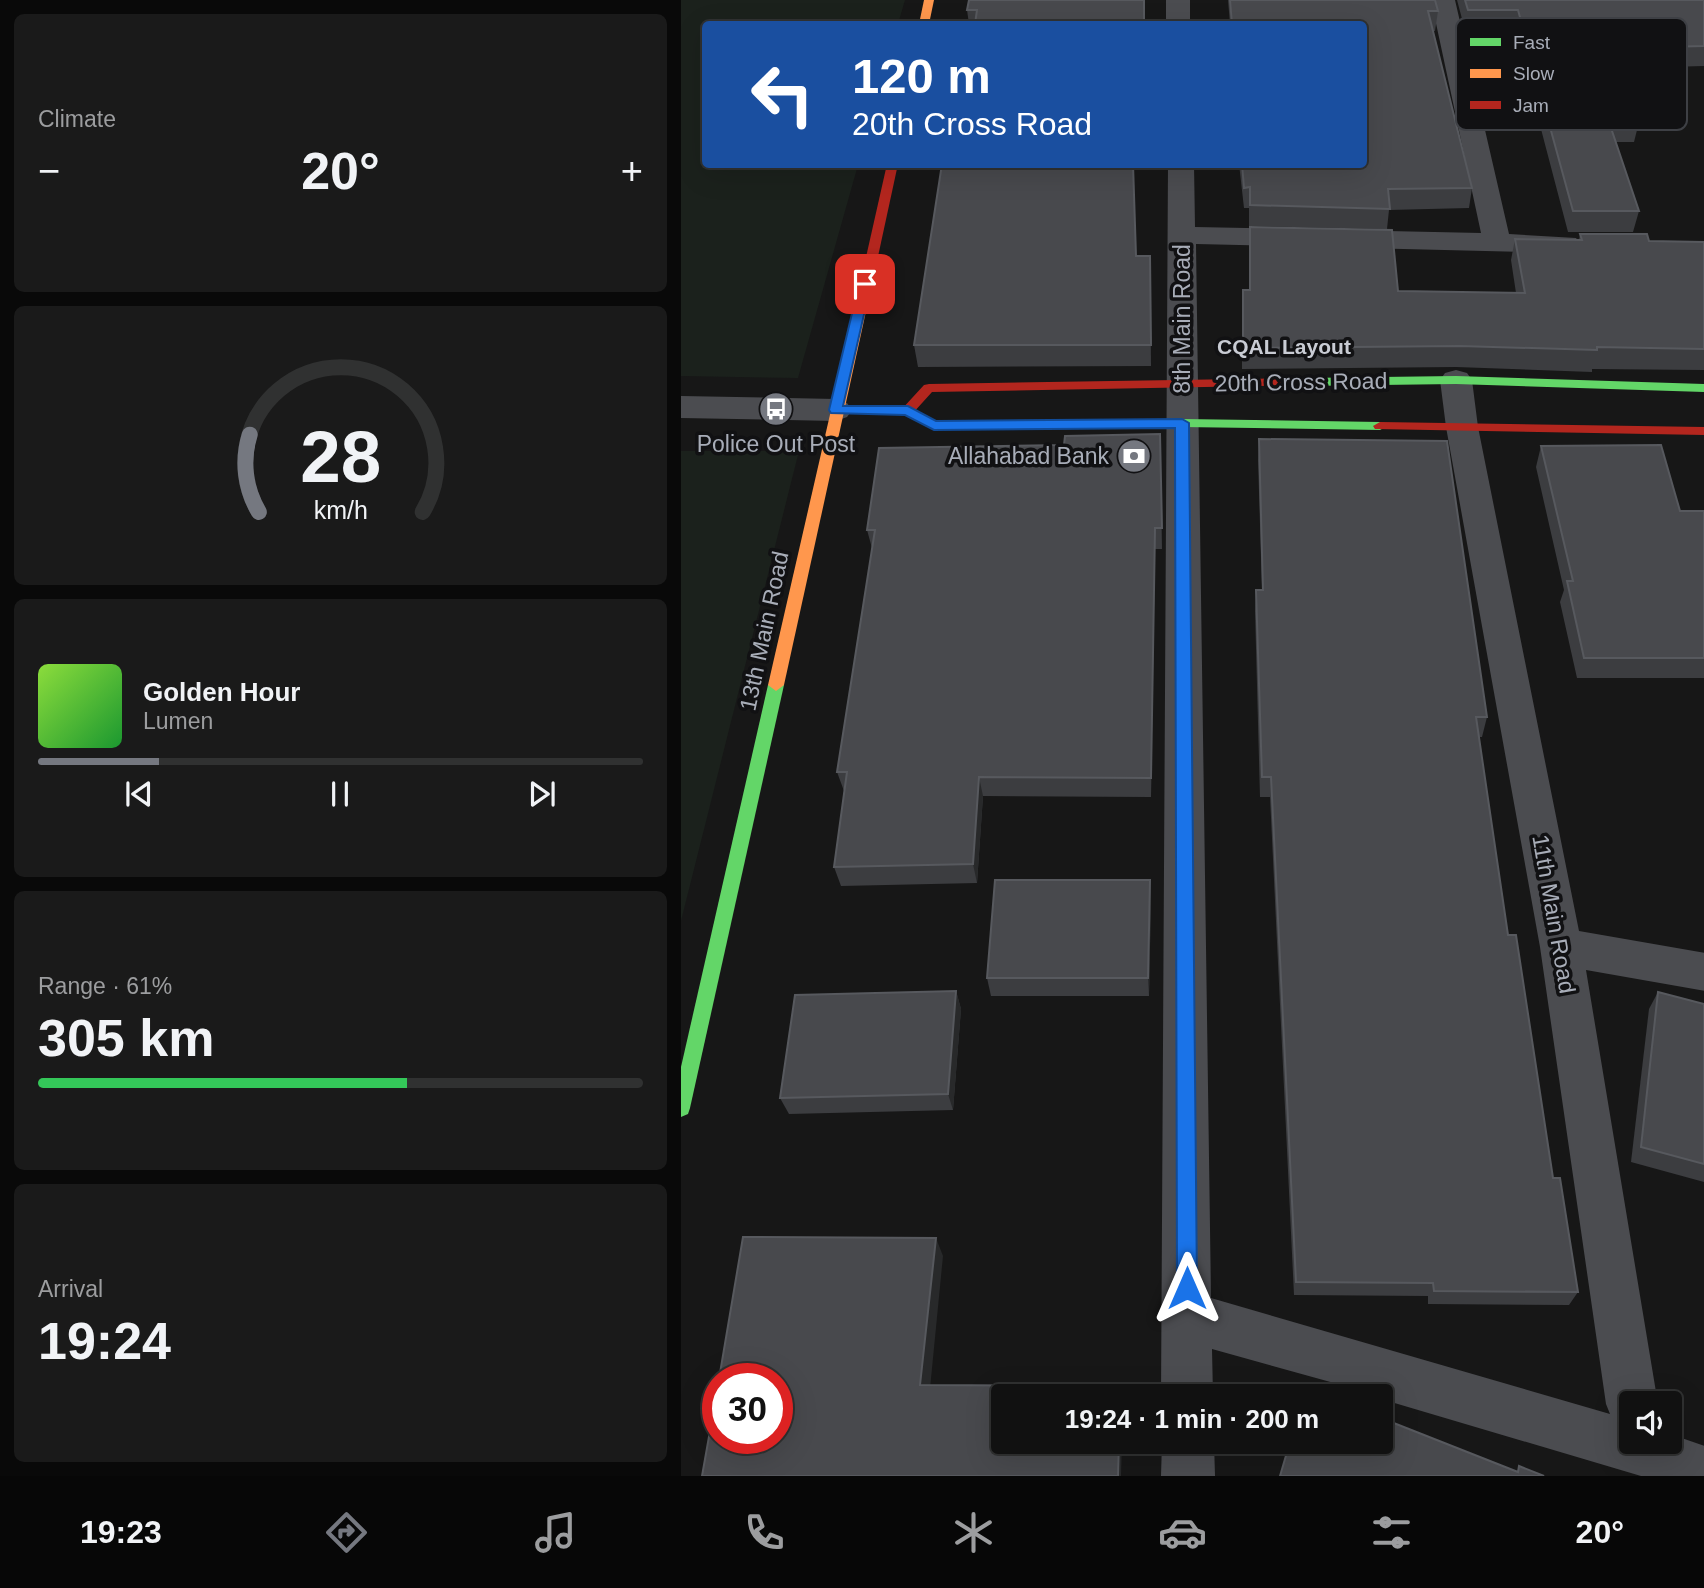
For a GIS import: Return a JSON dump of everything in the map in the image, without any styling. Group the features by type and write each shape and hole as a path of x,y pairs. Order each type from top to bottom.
{"street":[{"path":"925,21 929,0"},
{"path":"1178,0 1178,21"},
{"path":"1443,0 1456,58"},
{"path":"1472,130 1497,243"},
{"name":"13th Main Road","path":"681,1108 892,168"},
{"name":"8th Main Road","path":"1181,168 1187,1384"},
{"path":"1182,235 1593,244"},
{"name":"20th Cross Road","path":"908,410 929,388 1456,380 1704,388"},
{"name":"11th Main Road","path":"1456,380 1462,427 1561,947 1631,1391"},
{"name":"20th Cross Road","path":"681,407 908,410 934,426 1182,423 1704,430"},
{"path":"1561,947 1704,972"},
{"path":"1187,1316 1619,1427"},
{"path":"1188,1454 1188,1476"},
{"path":"1673,1454 1704,1473"}],"shaded area":[{"path":"681,0 905,0 899,21 702,21 702,168 857,168 798,378 681,376"},
{"path":"681,451 799,451 681,921"}],"building":[{"path":"969,0 1144,0 1144,21 975,21 977,10 967,10"},
{"path":"1230,0 1435,0 1438,11 1428,11 1472,188 1388,189 1390,209 1250,205 1250,187 1244,188 1242,168 1367,168 1367,21 1232,21"},
{"path":"1465,0 1704,0 1704,46 1687,46 1687,18 1520,18 1518,10 1468,10"},
{"path":"1551,130 1612,130 1639,211 1573,211"},
{"path":"941,168 1133,168 1136,256 1150,256 1151,345 914,345"},
{"path":"1250,227 1392,230 1398,291 1525,293 1515,239 1582,240 1580,234 1647,234 1649,241 1704,242 1704,349 1597,347 1597,350 1460,346 1243,348 1243,290 1250,290"},
{"path":"1160,434 1162,528 1155,528 1151,778 979,777 973,864 834,867 847,772 837,772 875,530 867,530 879,448 1064,445 1065,436"},
{"path":"1259,439 1447,441 1487,717 1476,717 1508,935 1516,935 1553,1178 1560,1178 1578,1292 1434,1291 1433,1283 1296,1282 1271,777 1262,777 1256,590 1263,590"},
{"path":"1661,445 1680,511 1704,511 1704,658 1584,658 1567,581 1573,581 1541,446"},
{"path":"995,880 1150,880 1148,978 987,978"},
{"path":"956,991 948,1094 780,1098 795,995"},
{"path":"1658,992 1704,1004 1704,1164 1641,1147"},
{"path":"743,1237 936,1238 920,1385 991,1385 991,1454 1119,1454 1118,1476 702,1476 706,1454 793,1454 793,1363 722,1363"},
{"path":"1393,1423 1518,1472 1519,1466 1544,1476 1280,1476 1286,1454 1393,1454"}],"traffic: fast":[{"path":"1304,382 1456,380 1705,388"},
{"path":"836,410 908,410 934,426 1182,423 1380,426"},
{"path":"681,1108 776,685"}],"traffic: slow":[{"path":"925,21 929,0"},
{"path":"776,685 868,275"}],"traffic: jam":[{"path":"868,275 892,168"},
{"path":"908,410 929,388 1304,382"},
{"path":"1380,426 1705,431"}],"place":[{"name":"Police Out Post","path":"776,409"},
{"name":"Allahabad Bank","path":"1134,456"}],"district":[{"name":"CQAL Layout","path":"1284,347"}],"route":[{"path":"865,284 836,410 908,410 934,426 1182,423 1187,1288"}]}
